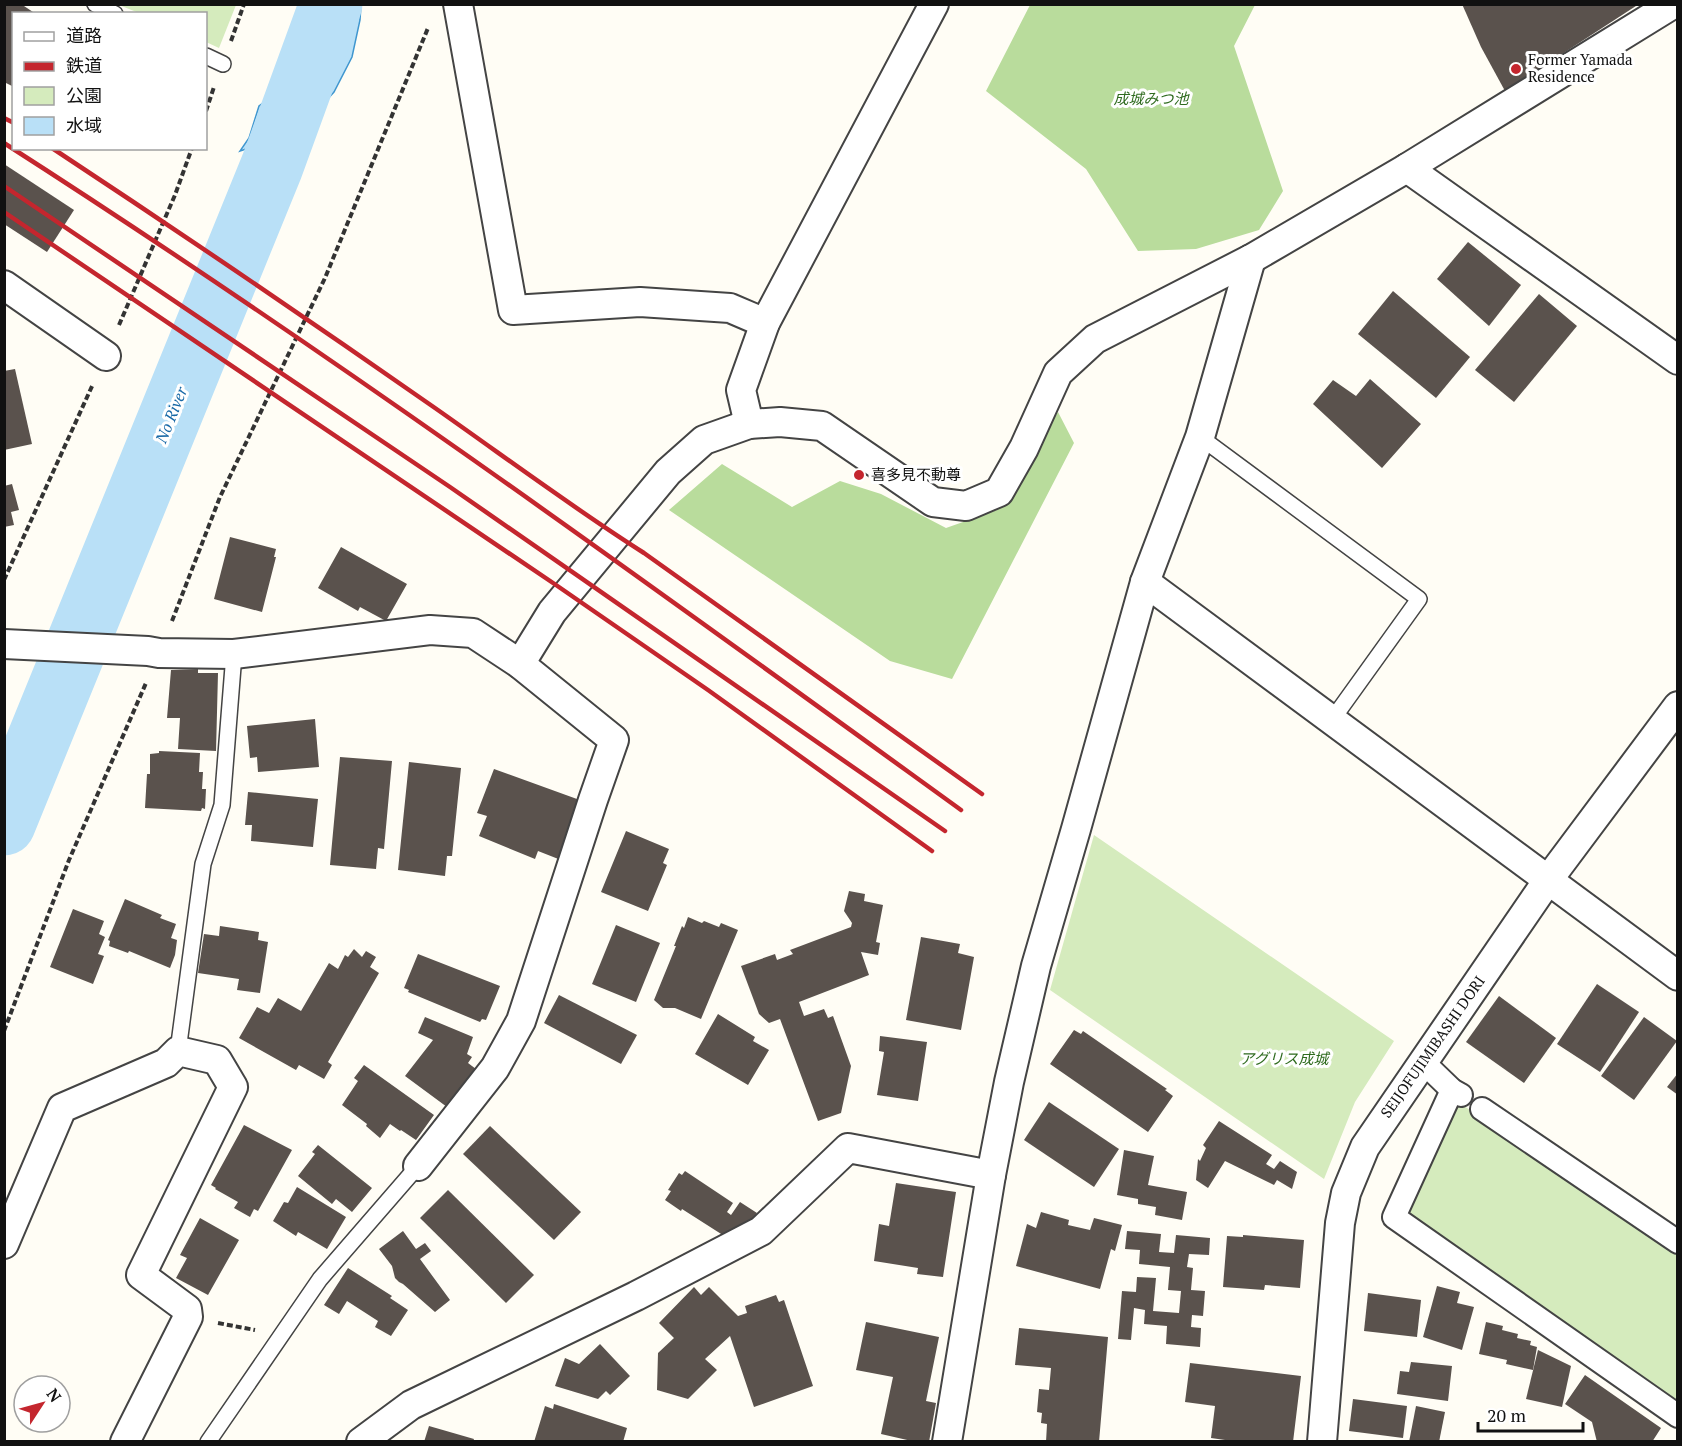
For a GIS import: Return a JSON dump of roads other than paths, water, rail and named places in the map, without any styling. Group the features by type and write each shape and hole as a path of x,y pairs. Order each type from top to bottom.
{"street":[{"path":"458,4 513,310 640,302 729,308 765,323"},
{"path":"749,424 741,390 765,323 934,4"},
{"path":"520,664 552,612 668,472 704,440 749,424 780,422 822,426 933,501 966,506 999,492 1024,448 1058,373 1095,339 1251,259 1407,168 1673,4"},
{"path":"1407,168 1677,360"},
{"path":"947,1442 991,1175 1009,1082 1036,966 1145,582 1200,437 1251,259"},
{"path":"4,285 105,356"},
{"path":"1145,582 1677,976"},
{"path":"4,644 234,654 430,630 473,633 520,664 614,740 520,1021 495,1068 418,1166"},
{"name":"SEIJOFUJIMIBASHI DORI","path":"1322,1442 1340,1223 1346,1193 1365,1147 1548,880 1677,706"},
{"path":"4,1244 62,1108 166,1063 178,1051 217,1060 232,1088 141,1275 187,1309 188,1317 125,1442"},
{"path":"1422,1062 1456,1092 1394,1217 1677,1416"},
{"path":"1482,1109 1677,1242"},
{"path":"361,1442 411,1405 636,1296 761,1231 848,1148 991,1175"}],"lane":[{"path":"95,4 111,12"},
{"path":"207,56 223,64"},
{"path":"1200,437 1419,599 1332,720"},
{"path":"178,1051 203,864 222,805 234,654"},
{"path":"208,1442 320,1279 418,1166"}],"water":[{"path":"316,5 361,5 352,57 334,92 292,138 271,209 249,192 269,158 256,147 240,151 249,138 259,106 279,91 314,25"}],"waterway":[{"name":"No River","path":"4,824 272,166 331,4"}],"railway":[{"path":"4,118 12,122"},
{"path":"4,143 12,148"},
{"path":"15,150 368,386 961,810"},
{"path":"55,150 292,309 644,553 982,794"},
{"path":"4,186 450,487 945,831"},
{"path":"4,212 556,585 708,690 932,851"}],"place":[{"name":"Former Yamada Residence","path":"1516,69"},
{"name":"喜多見不動尊","path":"859,475"}],"park label":[{"name":"成城みつ池","path":"1151,99"},
{"name":"アグリス成城","path":"1284,1059"}]}
